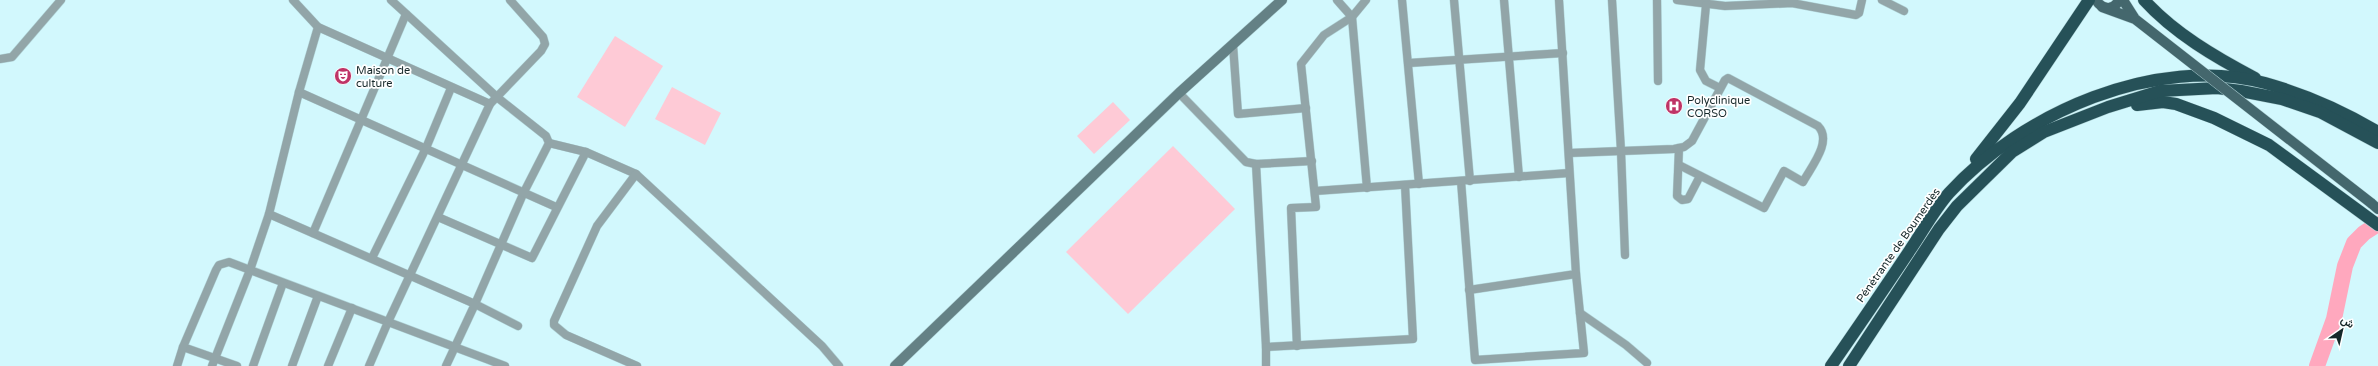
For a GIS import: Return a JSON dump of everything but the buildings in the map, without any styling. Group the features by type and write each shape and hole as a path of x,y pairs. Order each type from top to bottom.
{"highway":[{"path":"1948,195 2020,103 2089,0"},
{"path":"2144,0 2174,27 2212,54 2264,83"},
{"name":"Pénétrante de Boumerdès","path":"1831,366 1948,195 1979,162 2005,143 2036,124 2092,98 2138,83 2190,77 2221,77 2264,83 2323,103 2378,132"},
{"path":"1849,366 1939,229 1957,206 2012,152 2044,132 2108,107 2160,91 2217,88 2264,95 2320,112 2378,142"},
{"path":"2044,132 2132,105 2150,102 2176,104 2214,118 2269,145 2378,225"}],"main road":[{"path":"895,366 1179,93 1282,0"},
{"path":"2099,4 2111,8 2119,0"},
{"path":"2123,0 2136,19"},
{"path":"2099,4 2136,19 2378,209"}],"street":[{"path":"0,59 12,57 61,0"},
{"path":"293,0 318,27 451,88 490,104"},
{"path":"391,0 498,98 540,129 546,136 548,142 446,366"},
{"path":"370,366 388,322 490,104 498,98 545,44 543,37 510,0"},
{"path":"1337,0 1352,17 1367,188"},
{"path":"1297,346 1291,208 1316,207 1301,64 1324,35 1352,17 1366,0"},
{"path":"1402,0 1419,184"},
{"path":"1454,0 1470,181"},
{"path":"1504,0 1519,177"},
{"path":"1461,181 1475,360 1584,353 1576,274 1559,0"},
{"path":"1612,0 1621,151 1624,254"},
{"path":"1657,0 1658,81"},
{"path":"1677,0 1706,5 1726,3 1792,2 1856,15 1859,13 1862,0"},
{"path":"1882,0 1904,11"},
{"path":"1706,5 1700,70 1706,81 1720,88"},
{"path":"312,233 362,120 406,14"},
{"path":"212,366 250,270 269,214 299,92 318,27"},
{"path":"1233,45 1238,114 1306,108"},
{"path":"1409,64 1563,53"},
{"path":"1569,153 1679,148 1692,141 1725,80 1732,79 1818,126 1824,136 1824,143 1803,182 1784,171 1764,208 1679,165"},
{"path":"372,258 426,148 451,88"},
{"path":"299,92 556,207"},
{"path":"1179,93 1241,158 1256,164 1312,161"},
{"path":"548,142 586,152 636,174 822,346 840,366"},
{"path":"1679,148 1677,196 1682,200 1688,199 1700,176"},
{"path":"438,216 532,258 556,207 586,152"},
{"path":"1256,164 1266,366"},
{"path":"1315,192 1569,173"},
{"path":"636,174 598,226 554,321 554,325 566,335 637,366"},
{"path":"1266,347 1413,339 1405,185"},
{"path":"269,214 475,304 518,326"},
{"path":"177,366 183,347 219,265 229,262 454,347 485,363 505,366"},
{"path":"1469,290 1576,274"},
{"path":"253,366 284,283"},
{"path":"292,366 318,296"},
{"path":"328,366 352,308"},
{"path":"1580,313 1626,345 1647,363"},
{"path":"183,347 237,366"}],"shaded area":[{"path":"615,36 663,66 625,127 577,97"},
{"path":"672,87 721,113 705,145 655,119"},
{"path":"1113,102 1130,120 1094,154 1077,136"},
{"path":"1173,146 1235,209 1128,314 1066,252"}],"waterway":[{"path":"2317,366 2334,319 2345,266 2354,243 2364,233 2378,224"}],"place":[{"name":"Maison de culture","path":"343,76"},
{"name":"Polyclinique CORSO","path":"1674,106"}]}
